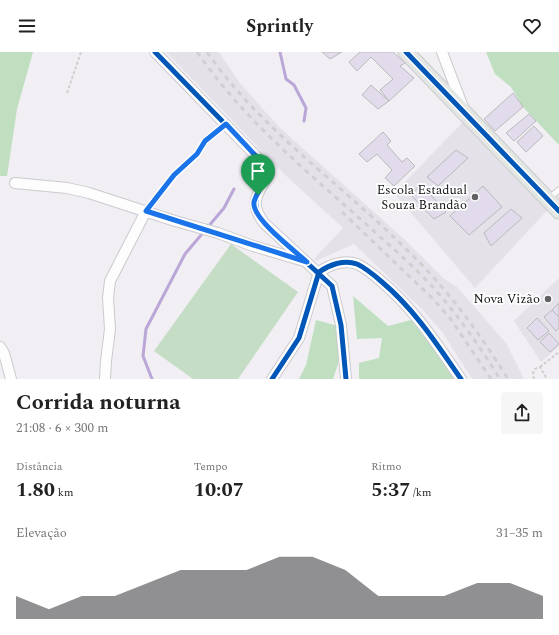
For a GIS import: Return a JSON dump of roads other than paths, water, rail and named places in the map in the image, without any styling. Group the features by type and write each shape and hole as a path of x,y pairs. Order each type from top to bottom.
{"main road":[{"path":"406,52 465,112 554,194 559,211"}],"street":[{"path":"155,52 266,166 269,174 254,201 256,213 264,223 319,272 332,286 338,306 346,379"},
{"path":"442,52 465,112"},
{"path":"15,182 67,188 89,193 307,262"},
{"path":"105,379 110,329 108,298 110,281 146,211"},
{"path":"272,379 299,338 319,272 335,264 348,262 357,264 369,271 393,291 419,318 461,379"},
{"path":"0,347 4,354 11,379"}],"waterway":[{"path":"280,52 286,79 294,85 306,108 304,121"},
{"path":"152,379 143,356 146,329 185,254 224,208 234,189"}],"railway":[{"path":"197,52 216,78 259,126 305,170 401,255 431,285 463,324 500,379"},
{"path":"207,52 228,80 251,106 301,154 380,224 434,278 461,310 508,379"},
{"path":"342,212 432,298 450,318 491,379"}],"place":[{"name":"Escola Estadual Souza Brandão","path":"475,197"},
{"name":"Nova Vizão","path":"548,299"}]}
